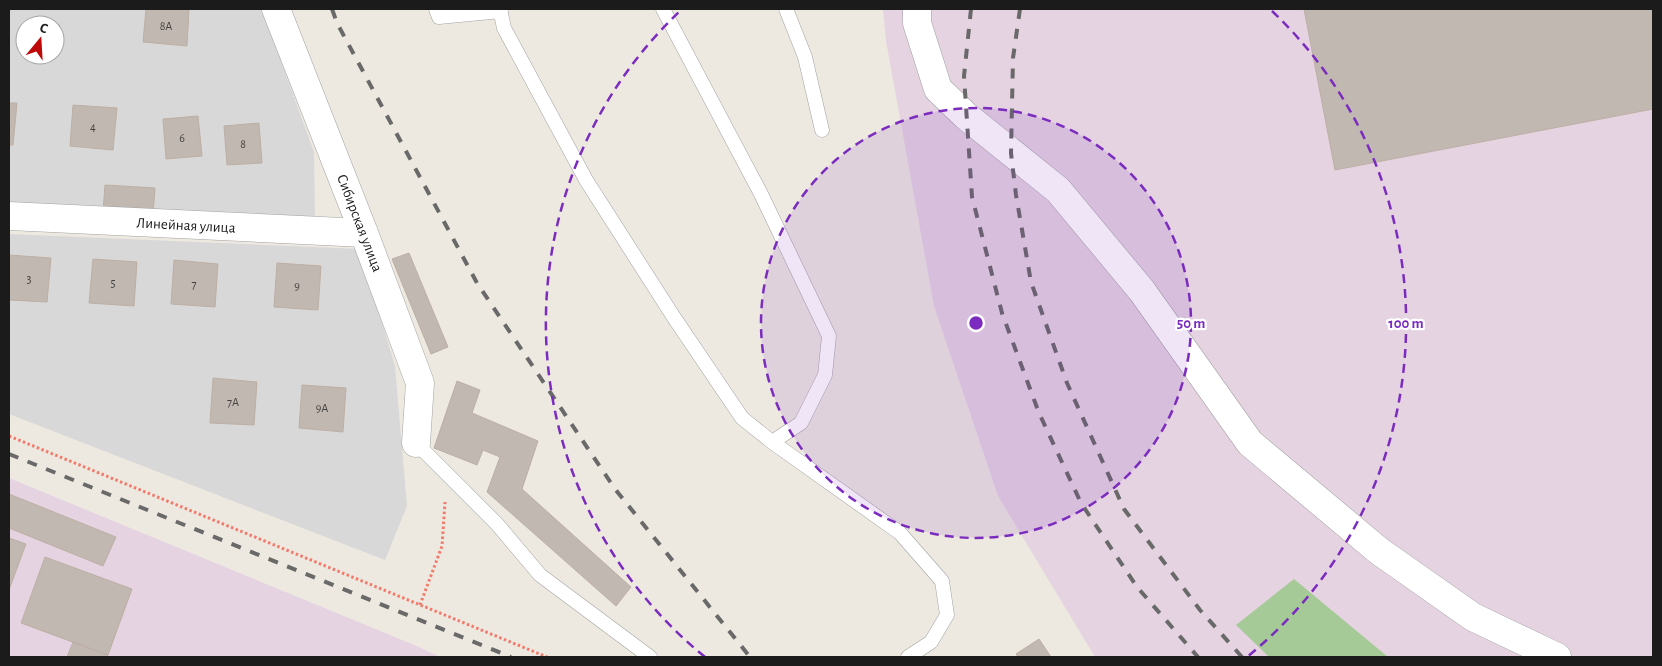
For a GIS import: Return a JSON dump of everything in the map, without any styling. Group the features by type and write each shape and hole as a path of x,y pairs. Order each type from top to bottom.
{"street":[{"name":"Сибирская улица","path":"276,9 364,233 420,383 416,443"},
{"path":"918,9 917,23 938,89 966,116 1058,190 1142,291 1250,444 1379,551 1473,617 1557,657"},
{"name":"Линейная улица","path":"9,216 364,233"}],"lane":[{"path":"436,9 439,17 500,10 504,28 591,188 673,316 742,418 772,442 900,534 942,581 947,615 931,642 908,657"},
{"path":"663,9 761,194 829,336 825,375 801,423 772,442"},
{"path":"786,9 805,57 822,130"},
{"path":"416,443 497,524 540,575 650,657"}],"path":[{"path":"9,436 547,657"},
{"path":"420,605 442,546 447,474"}],"shaded area":[{"path":"9,9 262,9 314,152 315,220 9,208"},
{"path":"883,9 1653,9 1653,657 1095,657 998,496 934,306 886,41"},
{"path":"9,234 360,249 395,366 407,506 385,560 9,414"},
{"path":"9,478 419,647 440,657 9,657"}],"green space":[{"path":"1294,579 1388,657 1269,657 1236,625"}],"building":[{"path":"146,9 189,9 187,46 143,42"},
{"path":"1304,9 1653,9 1653,109 1335,170"},
{"path":"9,103 17,103 13,145 9,145"},
{"path":"73,105 117,108 113,150 70,146"},
{"path":"198,116 202,156 166,159 163,119"},
{"path":"259,123 262,163 227,165 224,126"},
{"path":"105,185 155,188 153,215 103,212"},
{"path":"409,253 448,347 431,354 392,259"},
{"path":"9,255 51,258 47,302 9,300"},
{"path":"93,259 137,262 134,306 89,303"},
{"path":"174,260 218,264 215,307 171,304"},
{"path":"277,263 321,266 318,310 274,307"},
{"path":"213,378 257,382 254,425 210,423"},
{"path":"457,381 480,390 472,413 538,441 522,489 631,587 616,606 487,492 500,457 483,450 477,465 434,448"},
{"path":"302,385 346,388 343,432 299,428"},
{"path":"9,494 116,537 103,566 9,528"},
{"path":"9,538 26,544 9,590"},
{"path":"45,557 132,589 108,655 21,623"},
{"path":"1039,639 1051,657 1018,657 1016,654"},
{"path":"73,642 108,655 107,657 67,657"}],"railway":[{"path":"332,9 337,23 477,283 615,489 750,657"},
{"path":"971,9 964,76 972,197 1002,313 1039,413 1081,503 1137,587 1198,657"},
{"path":"1020,9 1013,58 1011,153 1031,282 1067,383 1124,509 1200,610 1242,657"},
{"path":"9,454 511,657"}]}
